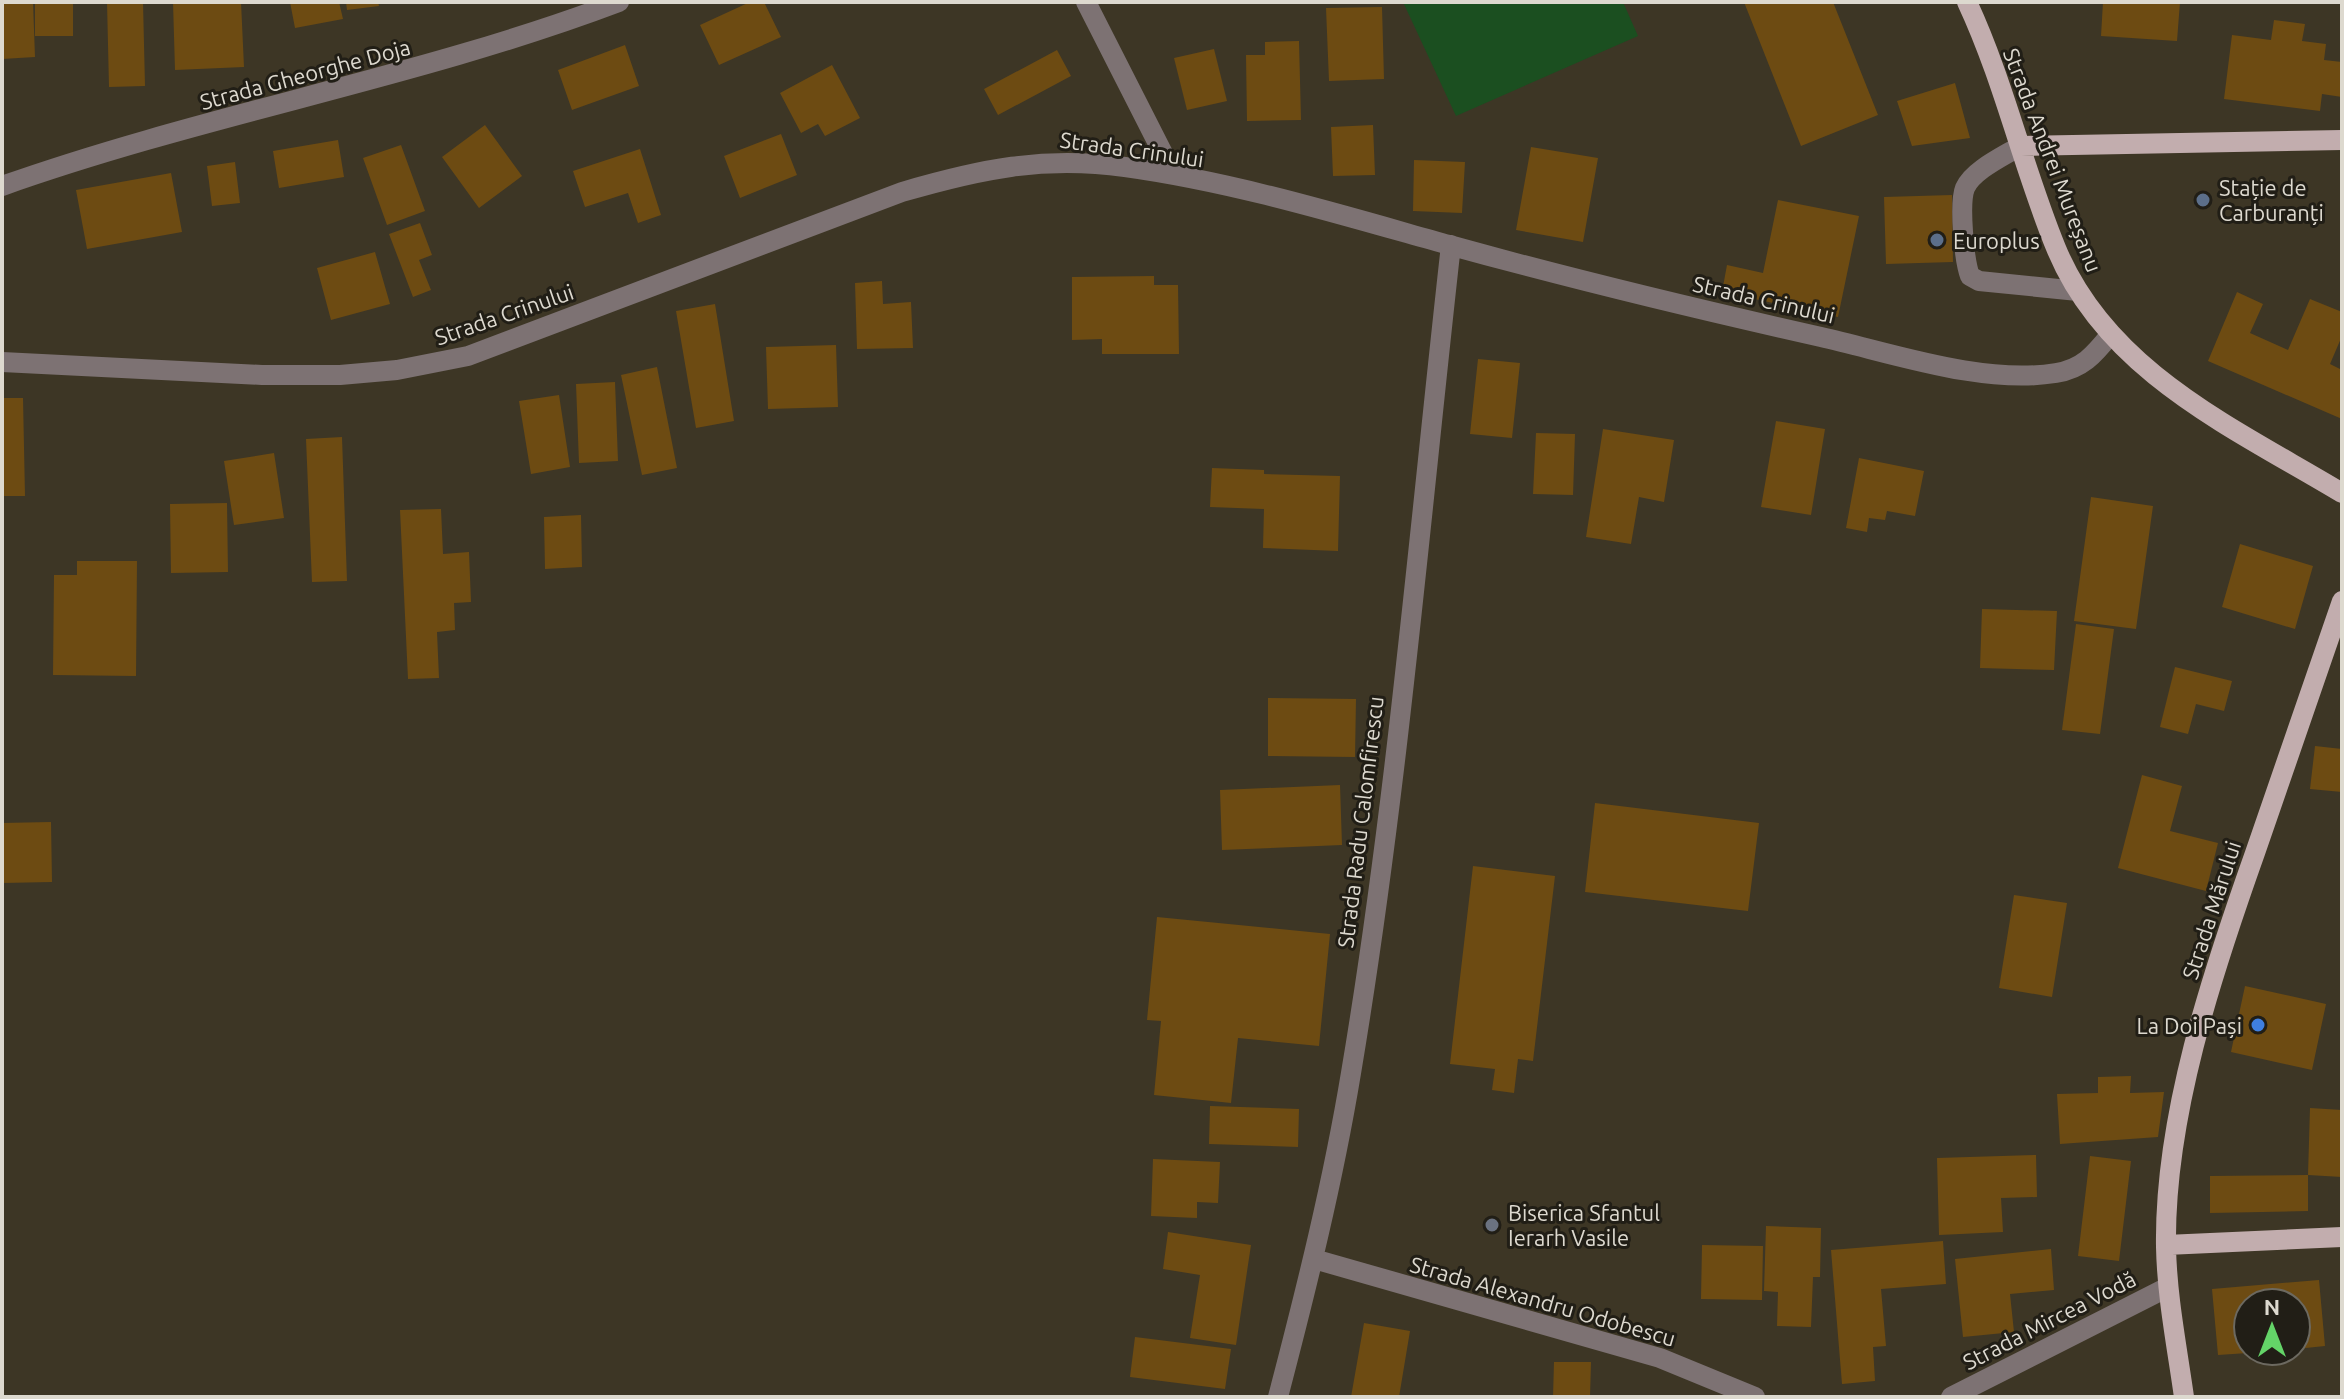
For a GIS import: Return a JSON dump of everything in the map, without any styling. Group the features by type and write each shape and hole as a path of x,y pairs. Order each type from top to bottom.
{"main road":[{"name":"Strada Andrei Mureșanu","path":"1967,2 2057,250 2078,291 2110,335 2143,368 2180,395 2342,493"},
{"path":"2020,146 2342,140"},
{"name":"Strada Mărului","path":"2184,1397 2168,1287 2166,1245 2174,1154 2193,1053 2218,957 2342,601"},
{"path":"2166,1245 2342,1237"}],"street":[{"name":"Strada Gheorghe Doja","path":"2,186 69,162 441,62 619,2"},
{"path":"1086,2 1174,175"},
{"path":"2020,146 1975,177 1965,189 1965,261 1970,276 1979,281 2078,291"},
{"name":"Strada Crinului","path":"2,362 262,375 397,370 468,356 902,192 969,172 1049,161 1174,175 1658,300 1950,367 2016,374 2057,373 2088,362 2110,335"},
{"name":"Strada Radu Calomfirescu","path":"1278,1397 1314,1259 1351,1074 1386,823 1451,245"},
{"name":"Strada Alexandru Odobescu","path":"1314,1259 1660,1358 1755,1397"},
{"name":"Strada Mircea Vodă","path":"1951,1397 2168,1287"}],"green space":[{"path":"1403,2 1623,2 1638,36 1456,116"}],"building":[{"path":"2,2 33,2 35,57 2,59"},
{"path":"35,2 73,2 73,36 35,36"},
{"path":"107,2 143,2 145,86 109,87"},
{"path":"173,2 241,2 244,67 175,70"},
{"path":"290,2 339,2 343,19 295,28"},
{"path":"346,2 378,2 379,6 347,10"},
{"path":"750,2 764,2 781,37 719,65 700,25"},
{"path":"1744,2 1833,2 1878,115 1801,146"},
{"path":"2103,2 2180,2 2177,41 2101,36"},
{"path":"1382,7 1384,79 1329,81 1326,8"},
{"path":"2274,20 2305,24 2302,41 2326,44 2324,60 2342,62 2342,97 2322,94 2320,111 2224,99 2232,35 2271,40"},
{"path":"1299,41 1301,120 1247,121 1246,55 1265,55 1265,42"},
{"path":"625,45 639,86 572,110 558,70"},
{"path":"1214,49 1227,101 1187,110 1174,58"},
{"path":"1057,50 1071,76 998,115 984,89"},
{"path":"832,65 860,118 825,136 818,124 801,133 780,93"},
{"path":"1955,83 1970,138 1912,146 1897,101"},
{"path":"485,125 522,176 479,208 442,157"},
{"path":"1373,125 1375,175 1333,176 1331,127"},
{"path":"781,134 797,175 740,198 724,156"},
{"path":"338,140 344,177 279,188 273,151"},
{"path":"401,145 425,211 387,225 363,158"},
{"path":"1531,147 1598,158 1583,242 1516,230"},
{"path":"640,149 661,215 638,223 628,193 585,207 573,171"},
{"path":"1414,160 1465,162 1462,213 1413,211"},
{"path":"235,162 240,203 212,206 207,166"},
{"path":"171,173 182,232 87,249 76,190"},
{"path":"1952,195 1953,262 1886,264 1884,197"},
{"path":"1778,200 1859,216 1838,317 1722,292 1727,265 1763,273"},
{"path":"420,223 432,255 419,260 431,290 413,297 389,234"},
{"path":"375,252 390,304 331,320 317,268"},
{"path":"1154,276 1154,285 1178,285 1179,354 1102,354 1102,339 1072,340 1072,277"},
{"path":"882,281 883,304 911,302 913,348 857,349 855,283"},
{"path":"2237,292 2263,304 2250,333 2288,350 2310,299 2342,312 2342,336 2330,364 2342,370 2342,419 2208,361"},
{"path":"715,304 734,421 696,428 676,311"},
{"path":"836,345 838,407 768,409 766,347"},
{"path":"1478,359 1520,363 1512,438 1470,434"},
{"path":"657,367 677,468 642,475 621,375"},
{"path":"615,382 618,461 579,463 576,384"},
{"path":"559,395 570,467 531,474 519,401"},
{"path":"2,398 23,398 25,496 2,496"},
{"path":"1776,421 1825,429 1811,515 1761,507"},
{"path":"1603,429 1674,440 1664,502 1639,497 1631,544 1586,537"},
{"path":"1536,433 1575,434 1573,495 1533,494"},
{"path":"342,437 347,581 312,582 306,439"},
{"path":"274,453 284,518 234,525 224,461"},
{"path":"1859,458 1924,471 1915,516 1887,511 1885,520 1869,518 1867,532 1846,528"},
{"path":"1212,468 1264,470 1264,474 1340,476 1338,551 1263,548 1264,509 1210,507"},
{"path":"2091,497 2153,506 2136,629 2074,621"},
{"path":"227,503 228,572 171,573 170,504"},
{"path":"441,509 443,554 469,552 471,602 454,603 455,630 437,632 439,678 408,679 400,510"},
{"path":"581,515 582,567 545,569 544,517"},
{"path":"2240,544 2313,566 2295,629 2222,607"},
{"path":"77,561 137,561 136,676 53,675 54,575 77,575"},
{"path":"1982,609 2057,611 2054,670 1980,668"},
{"path":"2076,624 2114,629 2100,734 2062,730"},
{"path":"2175,667 2232,681 2224,711 2196,704 2188,734 2160,727"},
{"path":"1268,698 1356,699 1355,757 1268,756"},
{"path":"2315,746 2342,749 2342,792 2310,789"},
{"path":"2142,775 2182,786 2170,831 2218,843 2206,891 2118,868"},
{"path":"1340,785 1342,845 1222,850 1220,790"},
{"path":"1595,803 1759,823 1748,911 1585,892"},
{"path":"51,822 52,882 2,883 2,823"},
{"path":"1473,866 1555,876 1533,1061 1518,1059 1514,1093 1492,1090 1495,1069 1450,1064"},
{"path":"2014,895 2067,903 2052,997 1999,988"},
{"path":"1157,917 1330,934 1319,1046 1238,1038 1231,1103 1154,1095 1161,1021 1147,1020"},
{"path":"2245,986 2326,1004 2312,1070 2231,1052"},
{"path":"2131,1076 2130,1093 2164,1092 2158,1137 2060,1144 2057,1094 2098,1093 2098,1077"},
{"path":"1210,1106 1299,1109 1298,1147 1209,1144"},
{"path":"2310,1108 2342,1110 2342,1177 2308,1175"},
{"path":"2036,1155 2037,1197 2001,1198 2003,1232 1939,1235 1937,1158"},
{"path":"2090,1156 2131,1161 2119,1261 2078,1256"},
{"path":"1153,1159 1220,1162 1218,1203 1197,1202 1197,1218 1151,1216"},
{"path":"2308,1175 2308,1211 2210,1213 2210,1176"},
{"path":"1766,1226 1821,1228 1820,1277 1813,1277 1811,1327 1777,1326 1778,1292 1764,1291"},
{"path":"1168,1232 1251,1245 1236,1345 1190,1338 1200,1275 1163,1269"},
{"path":"1943,1241 1946,1284 1881,1289 1886,1346 1873,1347 1875,1381 1842,1384 1831,1250"},
{"path":"1702,1245 1763,1246 1762,1300 1701,1299"},
{"path":"2051,1249 2054,1290 2010,1294 2014,1332 1963,1337 1955,1259"},
{"path":"2319,1280 2325,1346 2312,1347 2312,1287 2236,1287"},
{"path":"2232,1287 2232,1354 2218,1355 2212,1289"},
{"path":"1364,1323 1410,1331 1399,1397 1351,1397"},
{"path":"1135,1337 1231,1349 1225,1389 1130,1377"},
{"path":"1554,1362 1591,1362 1590,1397 1553,1397"}],"place":[{"name":"Stație de Carburanți","path":"2203,200"},
{"name":"Europlus","path":"1937,240"},
{"name":"La Doi Pași","path":"2258,1025"},
{"name":"Biserica Sfantul Ierarh Vasile","path":"1492,1225"}]}
